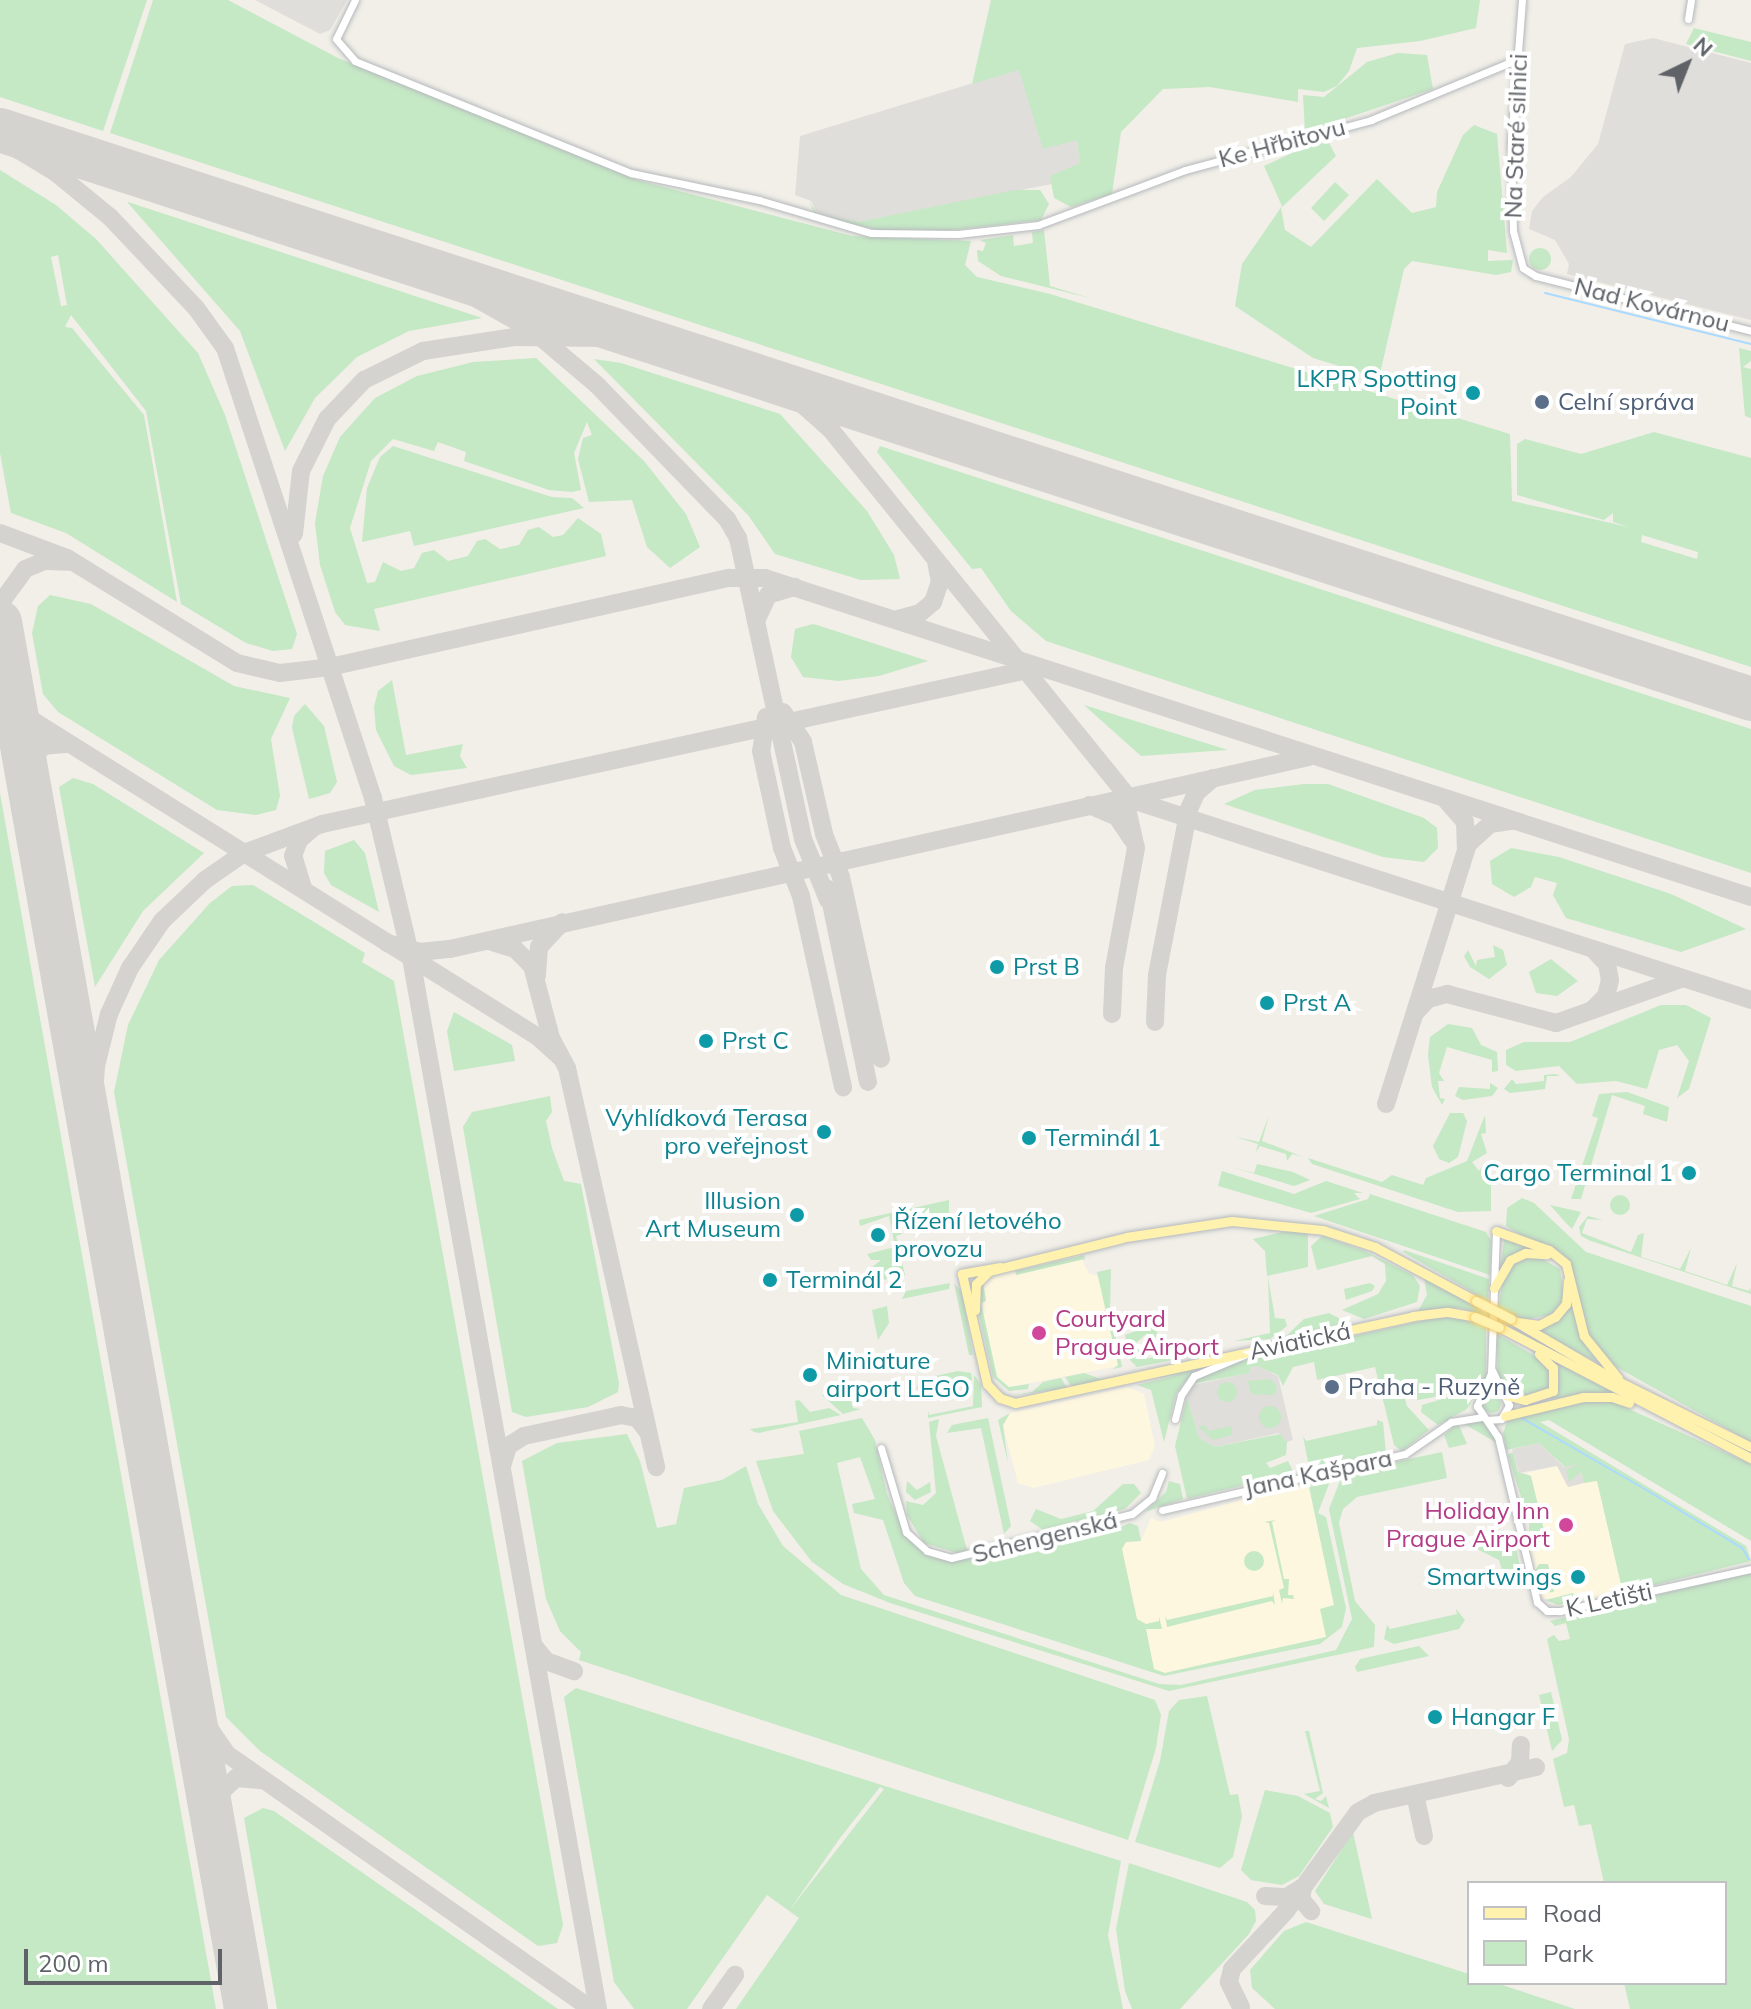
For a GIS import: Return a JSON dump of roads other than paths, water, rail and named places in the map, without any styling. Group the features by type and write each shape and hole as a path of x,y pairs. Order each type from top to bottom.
{"main road":[{"path":"975,1334 962,1274 1213,1223 1266,1222 1342,1235 1390,1255 1621,1381 1751,1447"},
{"path":"1496,1231 1547,1254 1567,1275 1566,1304 1545,1323 1527,1325 1511,1319"},
{"path":"1496,1231 1563,1260 1573,1277 1584,1336 1621,1381"},
{"path":"1494,1288 1510,1260 1525,1253 1547,1254"},
{"name":"Aviatická","path":"1000,1267 976,1284 975,1334 987,1384 1003,1399 1022,1402 1423,1314 1475,1317 1510,1332 1751,1458"},
{"path":"1504,1393 1519,1400 1544,1397 1555,1385 1551,1364 1521,1339"},
{"path":"1504,1416 1525,1407 1605,1396 1693,1430"}],"street":[{"name":"Ke Hřbitovu","path":"355,0 336,35 337,45 349,58 647,178 759,200 871,233 958,234 1046,222 1197,166 1371,120 1516,60"},
{"name":"Na Staré silnici","path":"1522,0 1511,144 1513,231 1522,252 1523,268"},
{"path":"1688,19 1691,0"},
{"name":"Nad Kovárnou","path":"1523,268 1552,280 1751,331"},
{"name":"K Letišti","path":"1496,1231 1492,1368 1477,1402 1499,1442 1532,1593 1545,1610 1560,1611 1751,1569"},
{"path":"1175,1419 1194,1376 1253,1351"},
{"name":"K Letišti","path":"1492,1368 1504,1393 1499,1442"},
{"path":"1482,1393 1504,1393"},
{"name":"Jana Kašpara","path":"1162,1510 1405,1454 1464,1417 1477,1402"},
{"path":"1464,1417 1485,1419 1504,1416"},
{"name":"Schengenská","path":"881,1448 897,1510 915,1542 951,1558 1059,1534 1134,1513 1152,1498 1162,1473"}],"waterway":[{"path":"1545,293 1751,344"},
{"path":"1520,1417 1641,1487"},
{"path":"1643,1488 1742,1548 1749,1559"}],"place":[{"name":"LKPR Spotting Point","path":"1473,393"},
{"name":"Celní správa","path":"1542,402"},
{"name":"Prst B","path":"997,967"},
{"name":"Prst A","path":"1267,1003"},
{"name":"Prst C","path":"706,1041"},
{"name":"Vyhlídková Terasa pro veřejnost","path":"824,1132"},
{"name":"Terminál 1","path":"1029,1138"},
{"name":"Cargo Terminal 1","path":"1689,1173"},
{"name":"Illusion Art Museum","path":"797,1215"},
{"name":"Řízení letového provozu","path":"878,1235"},
{"name":"Terminál 2","path":"770,1280"},
{"name":"Courtyard Prague Airport","path":"1039,1333"},
{"name":"Miniature airport LEGO","path":"810,1375"},
{"name":"Praha - Ruzyně","path":"1332,1387"},
{"name":"Holiday Inn Prague Airport","path":"1566,1525"},
{"name":"Smartwings","path":"1578,1577"},
{"name":"Hangar F","path":"1435,1717"}]}
